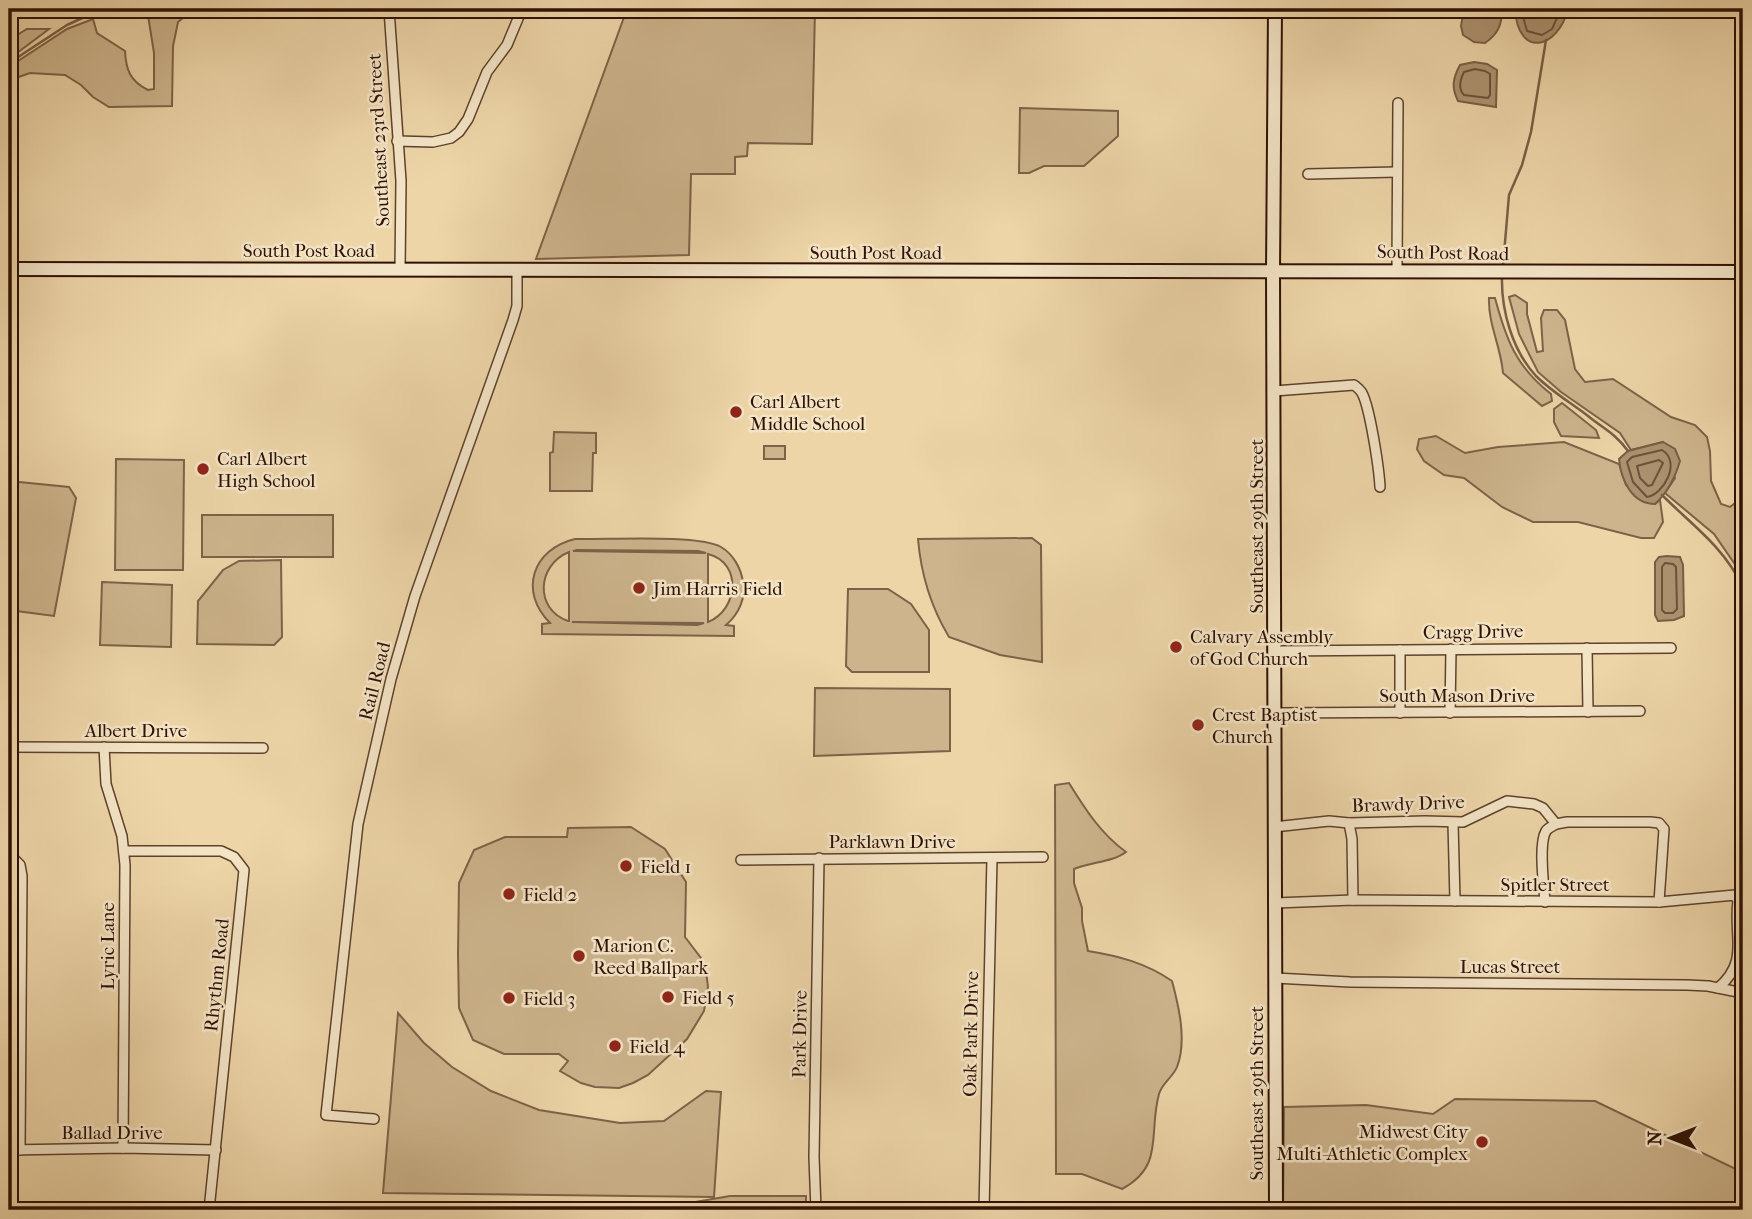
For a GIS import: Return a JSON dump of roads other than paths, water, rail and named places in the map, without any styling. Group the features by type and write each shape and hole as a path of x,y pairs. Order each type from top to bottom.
{"main road":[{"name":"Southeast 29th Street","path":"1275,9 1273,272 1276,1210"},
{"name":"South Post Road","path":"9,269 1743,272"}],"street":[{"name":"Southeast 23rd Street","path":"389,9 401,181 400,270"},
{"path":"397,141 433,142 451,138 459,132 468,119 486,72 508,45 522,9"},
{"path":"1397,270 1398,103"},
{"path":"1308,174 1397,172"},
{"name":"Rail Road","path":"374,1119 326,1115 353,862 391,679 415,596 513,320 517,306 517,270"},
{"path":"1274,391 1354,385 1362,392 1379,470 1380,487"},
{"path":"1587,648 1588,712"},
{"name":"Cragg Drive","path":"1275,651 1671,648"},
{"path":"1450,713 1451,649"},
{"path":"1400,713 1401,650"},
{"name":"South Mason Drive","path":"1275,713 1640,711"},
{"name":"Albert Drive","path":"9,747 264,748"},
{"name":"Lyric Lane","path":"104,747 106,784 124,851 123,1148"},
{"name":"Brawdy Drive","path":"1274,827 1329,821 1454,823 1472,820 1507,802 1543,808 1556,824"},
{"path":"1545,902 1544,838 1547,830 1556,824 1567,822 1659,823 1664,829 1659,902"},
{"path":"1349,823 1352,839 1353,900"},
{"path":"1454,823 1455,901"},
{"name":"Rhythm Road","path":"124,851 221,851 234,857 244,870 209,1210"},
{"path":"9,854 20,865 22,876 20,1150"},
{"name":"Parklawn Drive","path":"741,860 1043,857"},
{"name":"Park Drive","path":"816,1210 814,1157 819,858"},
{"name":"Oak Park Drive","path":"984,1210 992,858"},
{"name":"Spitler Street","path":"1275,903 1353,900 1659,902 1735,895 1738,901 1741,943 1738,960 1732,973 1717,988"},
{"name":"Lucas Street","path":"1275,978 1350,982 1688,985 1743,993"},
{"name":"Ballad Drive","path":"9,1150 216,1150"}],"water":[{"path":"1464,9 1502,9 1498,29 1485,43 1474,42 1463,35 1461,26"},
{"path":"1515,9 1568,9 1556,33 1539,43 1530,42 1523,36"},
{"path":"1474,62 1487,64 1497,70 1496,107 1458,101 1454,87 1456,74 1460,65"},
{"path":"1663,442 1675,449 1680,461 1664,495 1655,504 1647,503 1629,489 1622,475 1619,459 1628,451"},
{"path":"1659,557 1680,557 1683,565 1684,616 1658,621 1655,615 1655,562"}],"waterway":[{"path":"9,63 67,25 102,9"},
{"path":"1503,266 1509,195 1522,165 1531,132 1546,40"},
{"path":"1502,276 1506,316 1514,342 1528,366 1555,392 1610,432 1628,451"},
{"path":"1662,495 1717,548 1743,587"}],"place":[{"name":"Carl Albert Middle School","path":"736,412"},
{"name":"Carl Albert High School","path":"203,469"},
{"name":"Jim Harris Field","path":"639,588"},
{"name":"Calvary Assembly of God Church","path":"1176,647"},
{"name":"Crest Baptist Church","path":"1198,725"},
{"name":"Field 1","path":"626,866"},
{"name":"Field 2","path":"509,894"},
{"name":"Marion C. Reed Ballpark","path":"579,956"},
{"name":"Field 5","path":"668,997"},
{"name":"Field 3","path":"509,998"},
{"name":"Field 4","path":"615,1046"},
{"name":"Midwest City Multi-Athletic Complex","path":"1482,1142"}]}
